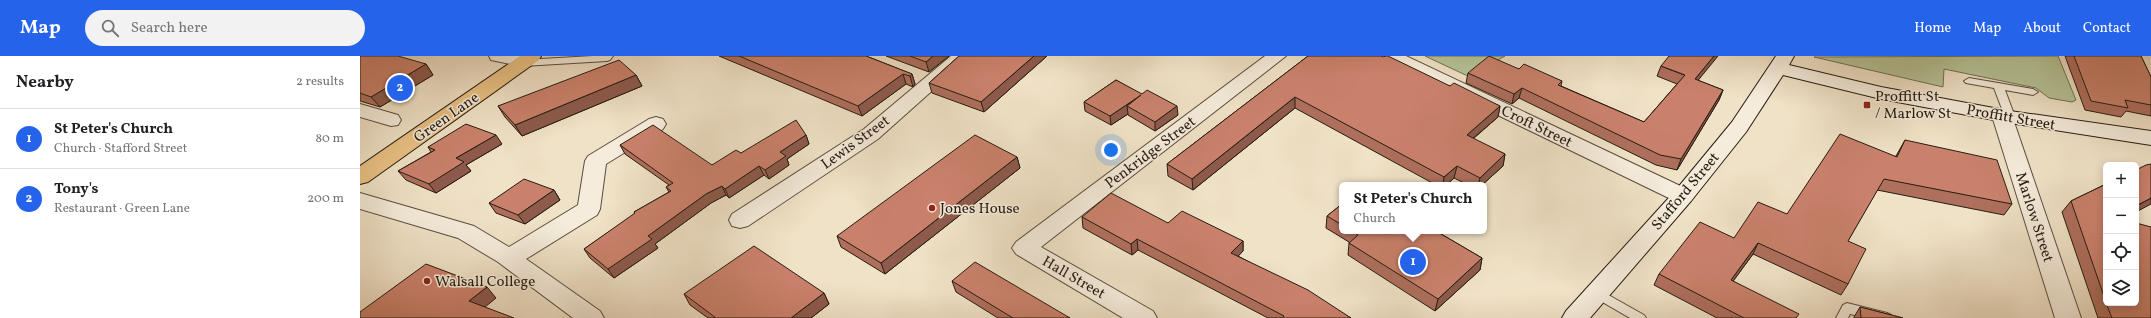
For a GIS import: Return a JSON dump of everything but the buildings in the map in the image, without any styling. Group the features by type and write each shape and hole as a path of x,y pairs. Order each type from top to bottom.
{"highway":[{"name":"Green Lane","path":"360,178 527,60"}],"street":[{"path":"498,56 527,60"},
{"name":"Lewis Street","path":"740,220 871,134 923,79 962,56"},
{"name":"Penkridge Street","path":"1024,248 1277,56"},
{"name":"Croft Street","path":"1391,56 1683,196"},
{"name":"Stafford Street","path":"1575,318 1683,196 1739,127 1782,62"},
{"name":"Proffitt Street","path":"1782,62 1882,93 2006,117 2151,138"},
{"path":"360,110 391,120"},
{"name":"Marlow Street","path":"2006,117 2068,318"},
{"path":"509,258 589,209 596,161 656,124"},
{"path":"360,201 466,232 509,258 591,318"},
{"name":"Hall Street","path":"1024,248 1144,318"}],"lane":[{"path":"527,60 607,58 608,56"},
{"path":"1969,81 2033,92"},
{"path":"1998,86 2006,117"},
{"path":"1596,294 1640,318"},
{"path":"1842,318 1847,308 1887,318"}],"green space":[{"path":"1425,56 1505,56 1487,66 1472,78"},
{"path":"2058,56 2076,100 2072,102 2049,98 2036,88 1944,69 1943,87 1814,57"}],"place":[{"name":"Tony's","path":"400,88"},
{"name":"Proffitt St / Marlow St","path":"1867,105"},
{"name":"Jones House","path":"932,208"},
{"name":"St Peter's Church","path":"1413,262"},
{"name":"Walsall College","path":"427,281"}]}
